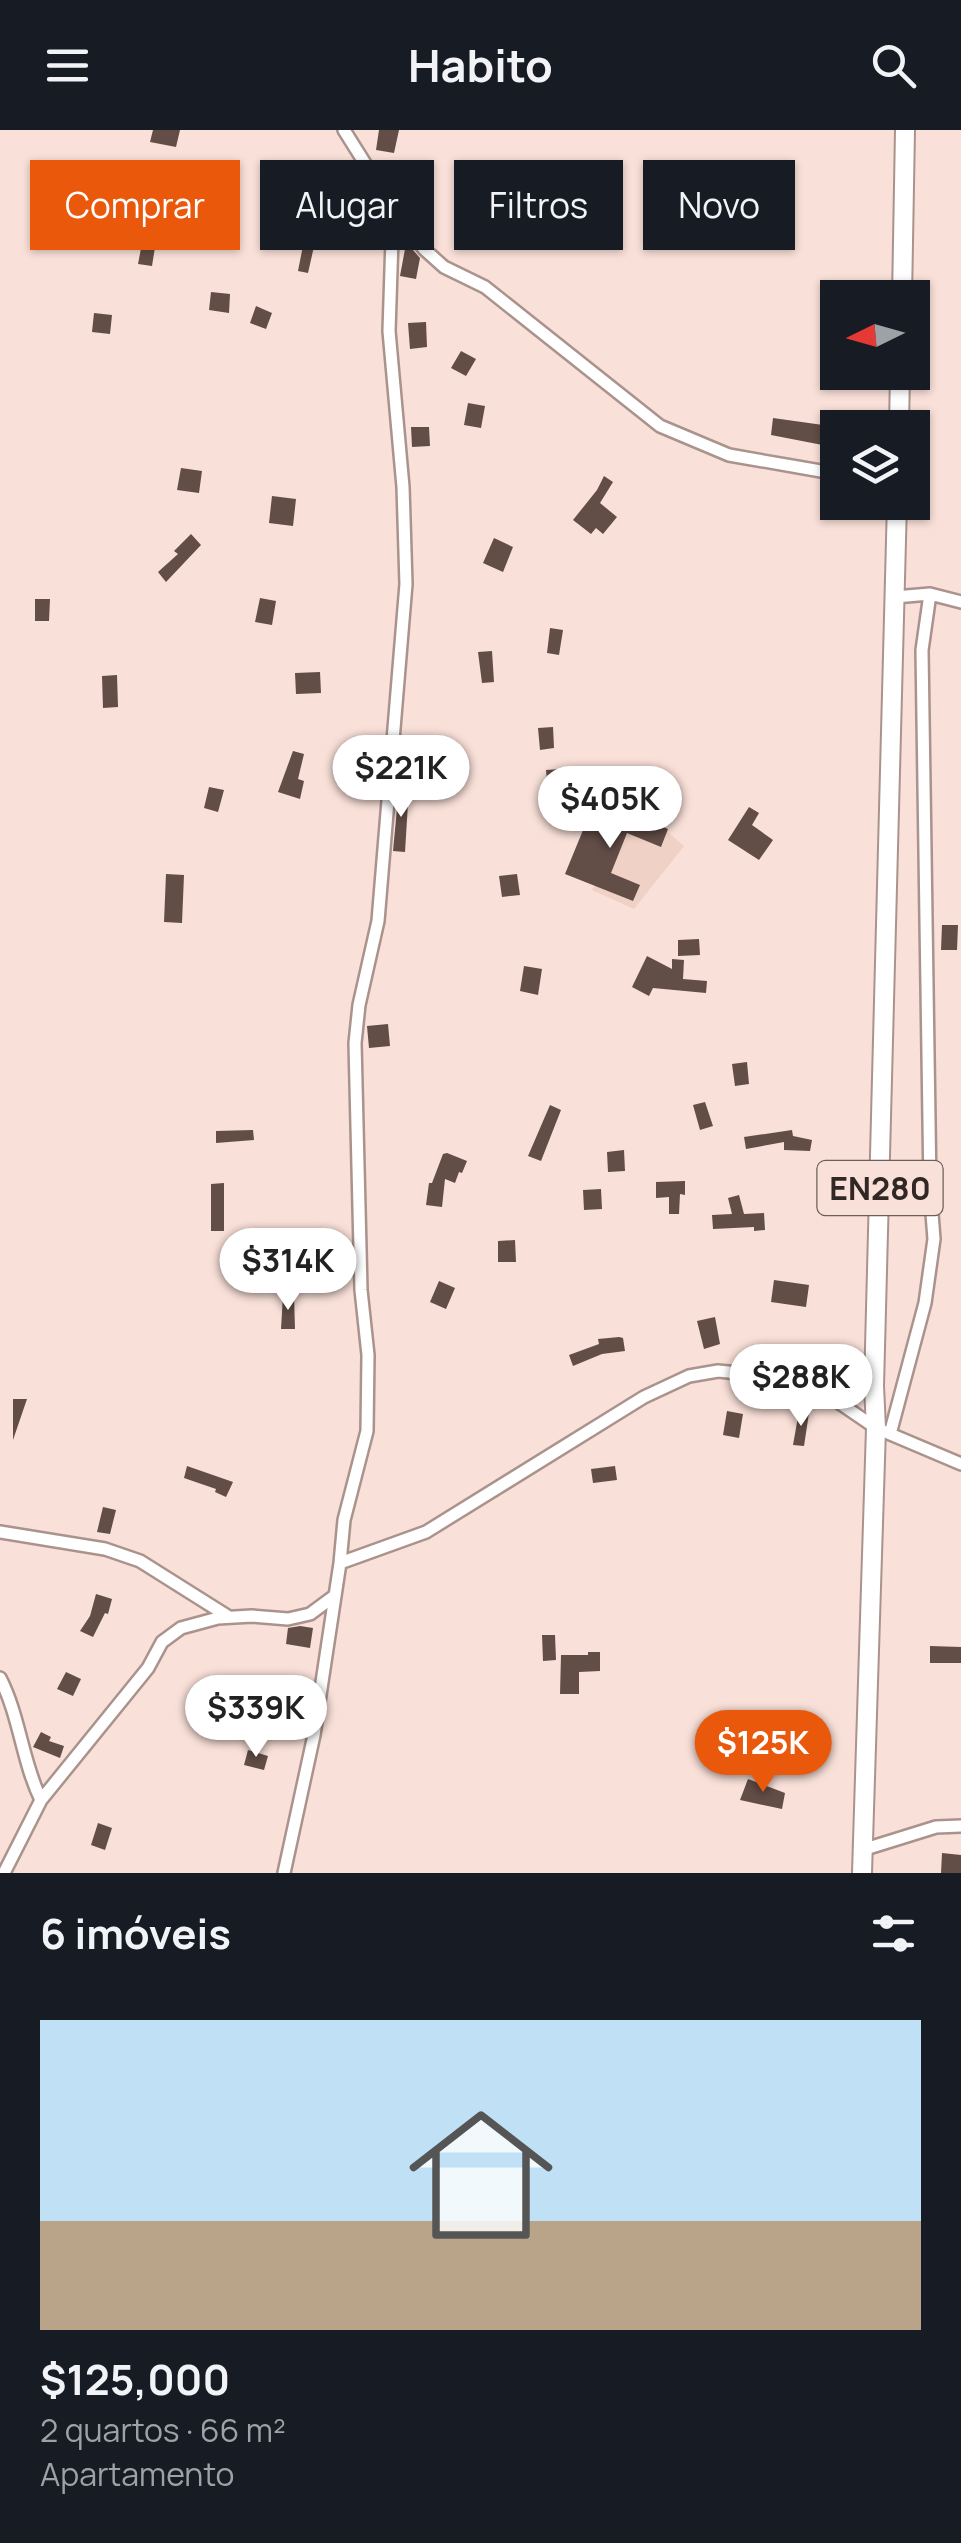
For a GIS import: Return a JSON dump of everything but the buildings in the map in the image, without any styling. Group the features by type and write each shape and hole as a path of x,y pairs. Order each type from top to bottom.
{"main road":[{"path":"902,280 905,130"},
{"name":"EN280","path":"862,1873 883,1431 874,1386 897,520"}],"street":[{"path":"344,130 362,160"},
{"path":"284,1873 314,1735 344,1520 368,1431 355,1044 358,1005 378,921 406,584 403,487 389,331 391,250"},
{"path":"426,250 444,266 484,287 660,426 729,455 820,471"},
{"path":"883,1431 925,1303 934,1239 922,650 930,594"},
{"path":"895,597 930,594 961,602"},
{"path":"340,1563 426,1532 644,1397 689,1376 718,1371 801,1385 838,1402 883,1431 961,1464"},
{"path":"0,1532 105,1549 140,1561 229,1617"},
{"path":"4,1873 41,1800 148,1668 162,1642 181,1628 229,1617 288,1618 310,1614 333,1597"},
{"path":"0,1678 22,1737 28,1774 41,1800"},
{"path":"862,1850 936,1826 961,1826"}],"shaded area":[{"path":"639,808 684,846 634,909 592,890"}]}
